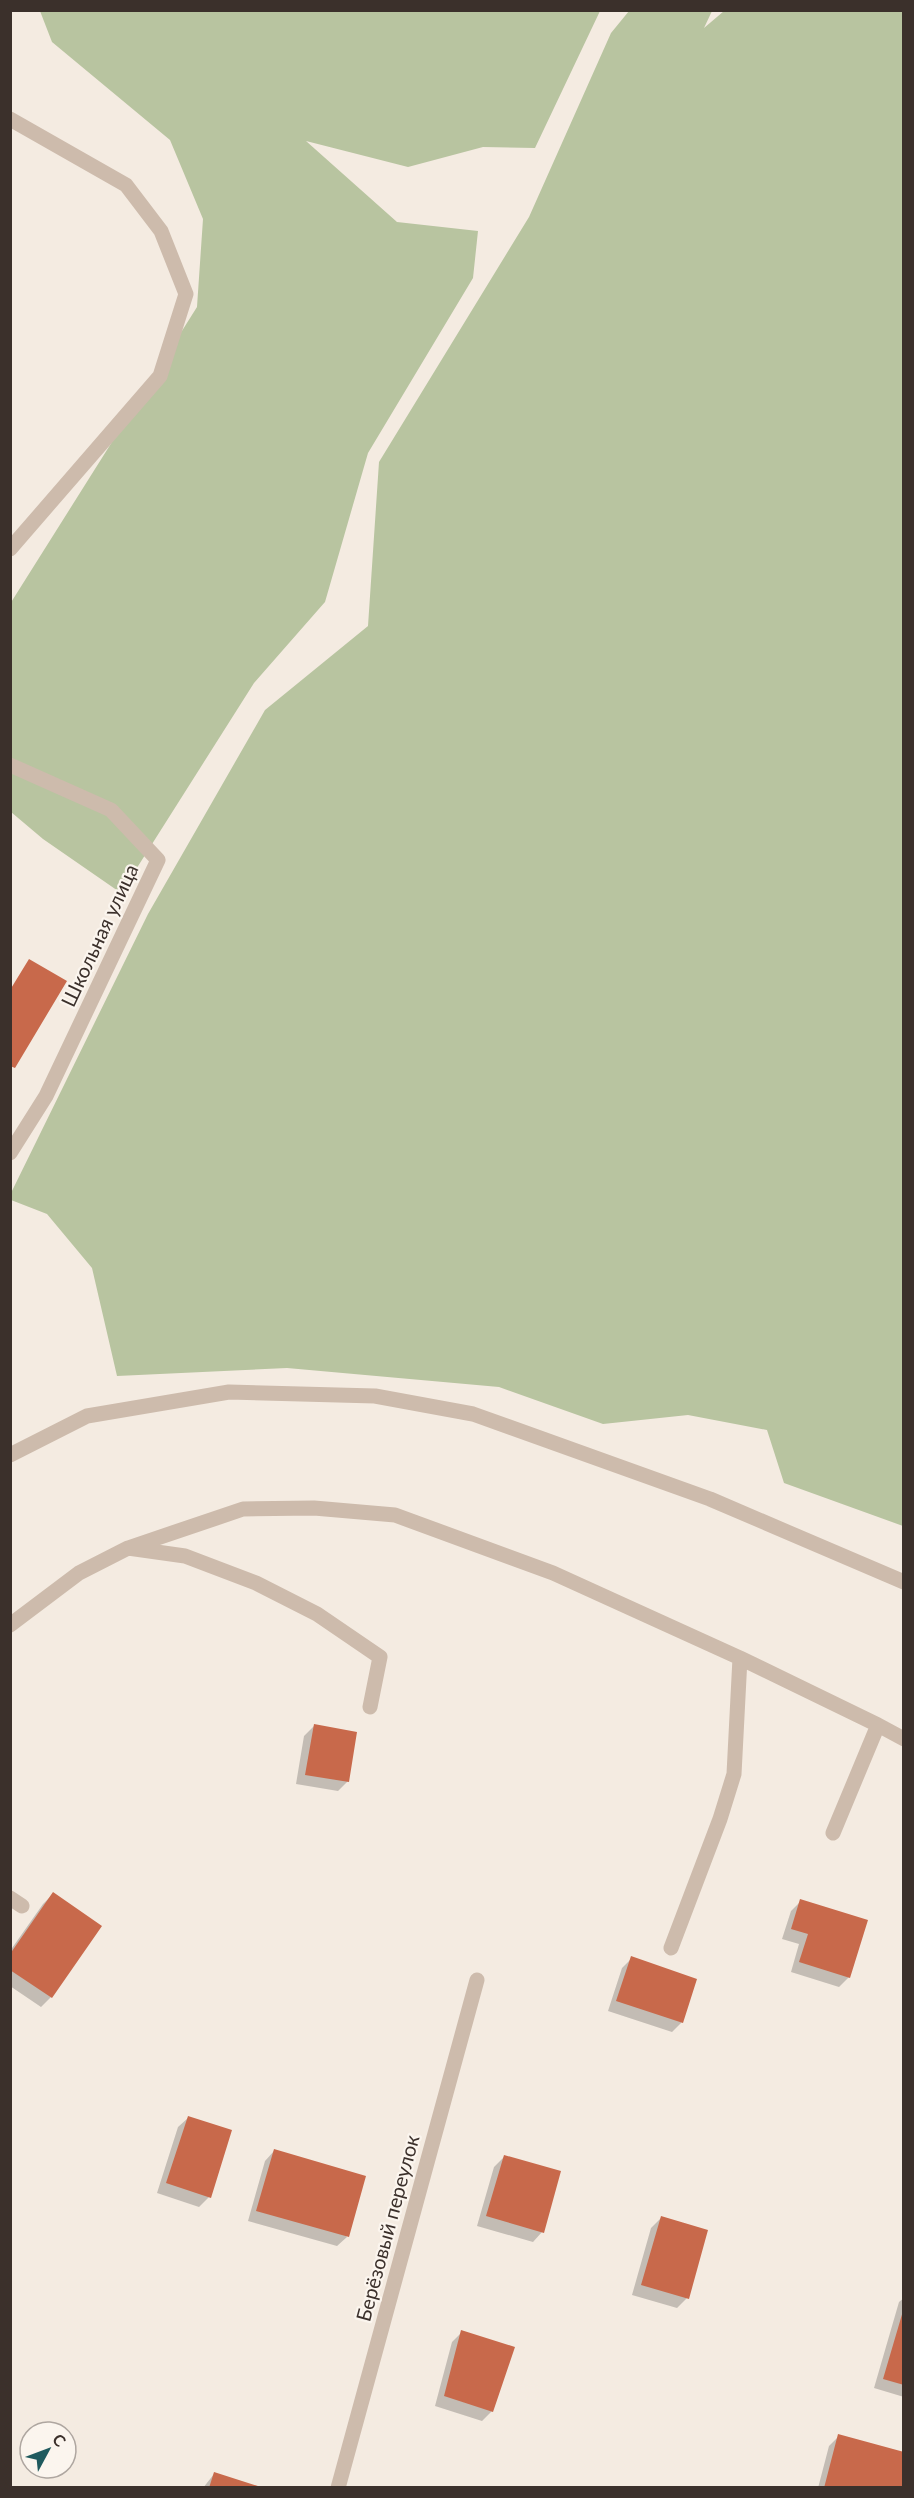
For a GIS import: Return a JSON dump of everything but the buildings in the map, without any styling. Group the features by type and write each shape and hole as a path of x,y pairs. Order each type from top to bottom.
{"street":[{"path":"10,119 126,185 161,231 186,294 160,376 10,549"},
{"name":"Школьная улица","path":"10,765 111,810 158,860 46,1096 10,1153"},
{"path":"10,1455 87,1416 207,1395 230,1392 375,1396 473,1414 710,1499 903,1582"},
{"path":"10,1625 79,1573 128,1548 243,1509 314,1508 395,1515 553,1573 740,1658 903,1739"},
{"path":"128,1548 185,1556 256,1583 317,1614 380,1657 370,1707"},
{"path":"671,1948 720,1819 734,1774 740,1658"},
{"path":"833,1833 878,1725"},
{"name":"Берёзовый переулок","path":"338,2487 477,1980"}],"green space":[{"path":"40,11 600,11 535,148 483,147 408,167 306,141 397,222 478,231 473,278 368,453 325,602 254,683 121,893 43,839 11,812 10,604 197,307 203,219 170,140 52,42"},
{"path":"629,11 712,11 704,28 724,11 903,11 903,1526 784,1483 767,1430 688,1415 603,1424 499,1387 287,1368 117,1376 92,1268 47,1214 11,1200 11,1193 148,914 265,710 368,626 379,462 529,217 611,33"}]}
